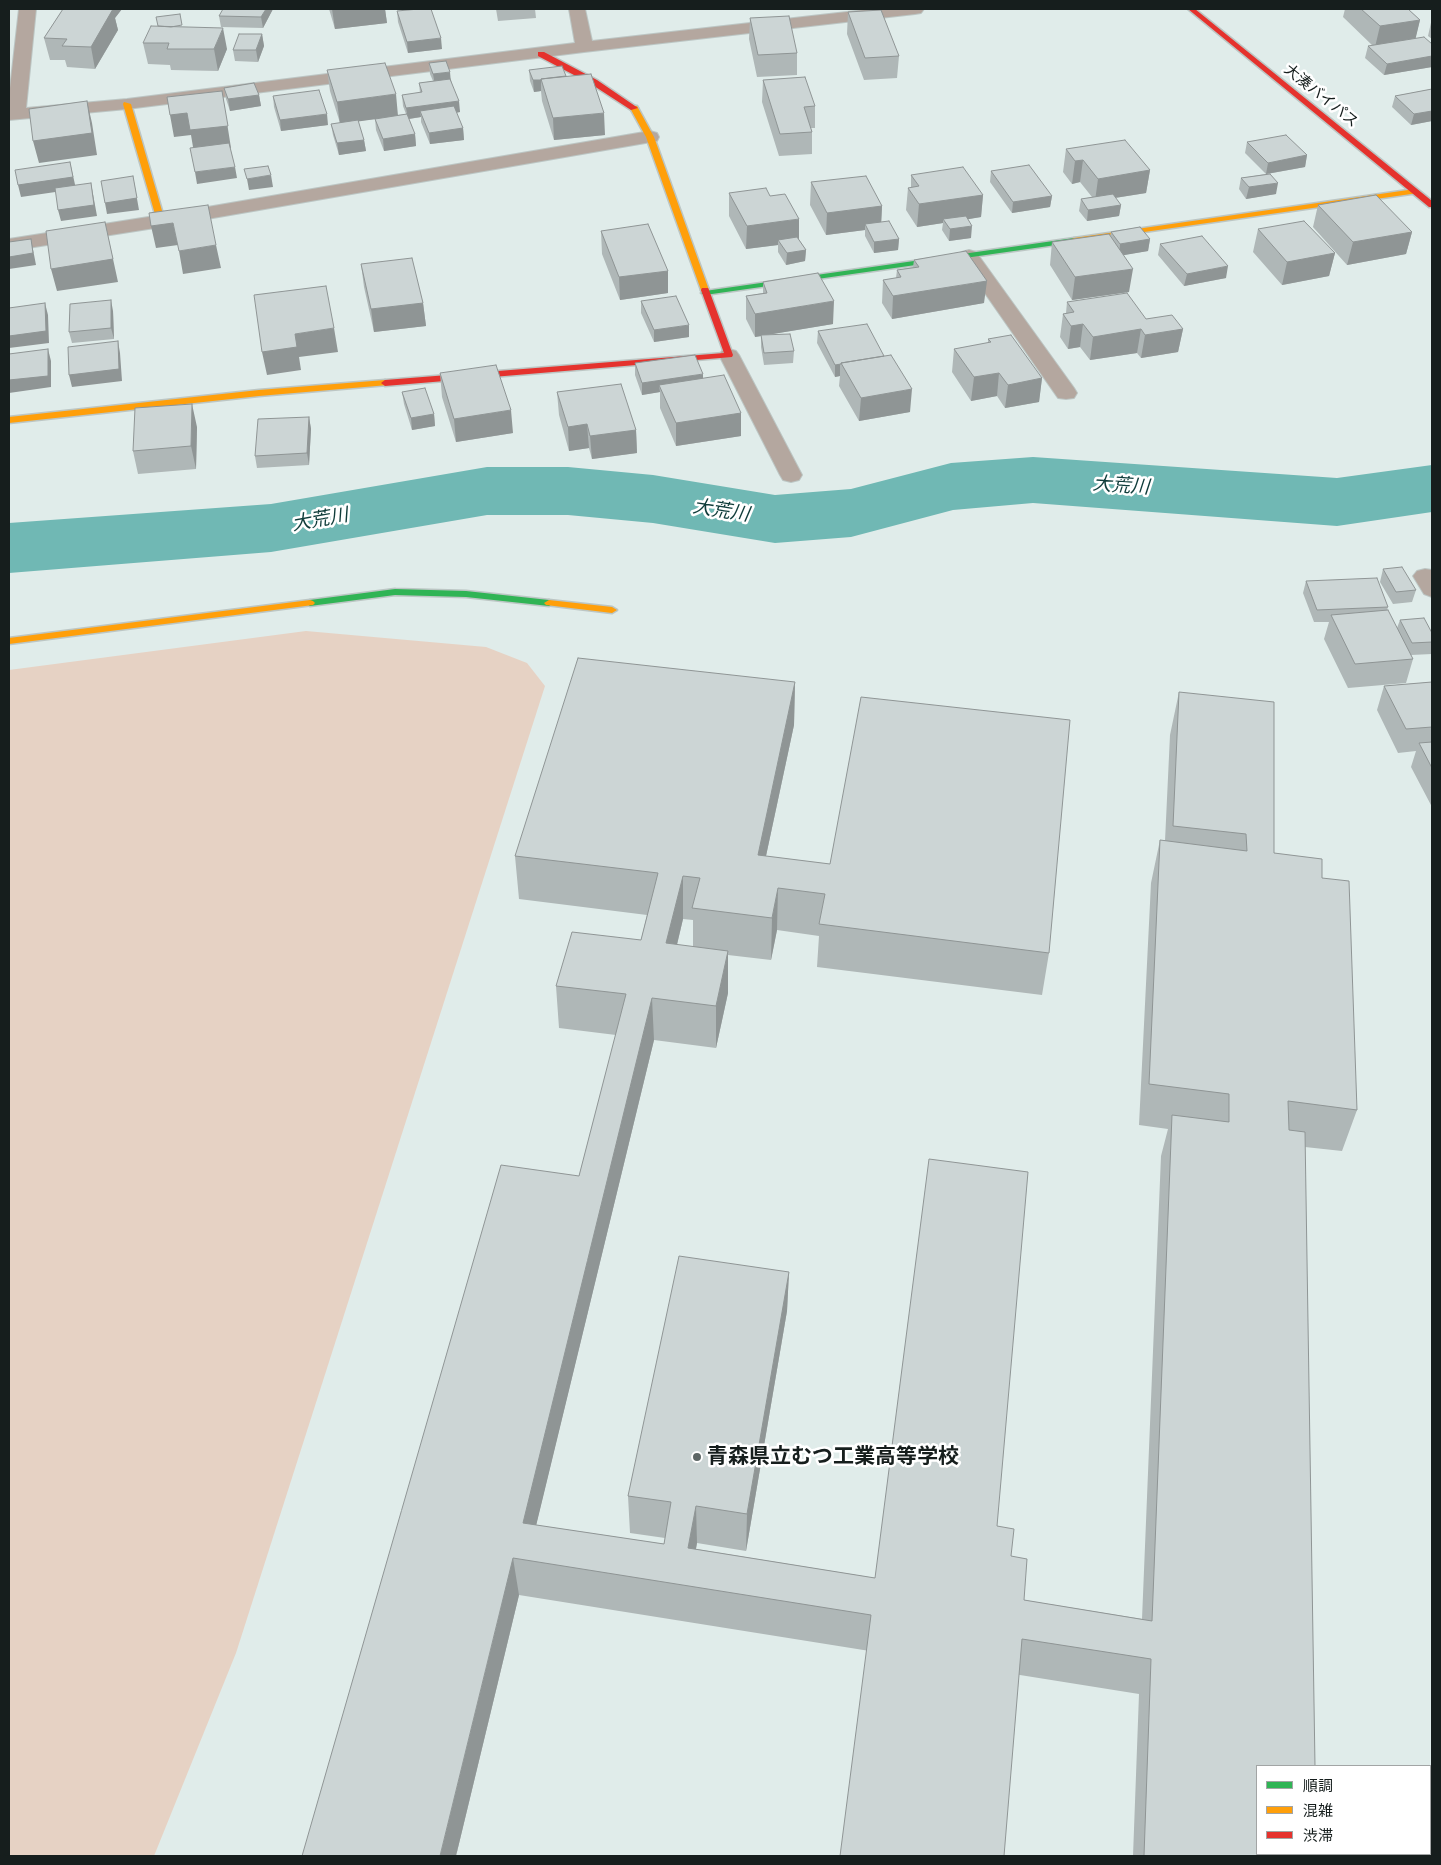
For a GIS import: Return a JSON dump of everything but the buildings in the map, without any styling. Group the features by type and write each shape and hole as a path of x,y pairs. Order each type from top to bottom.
{"main road":[{"name":"大湊バイパス","path":"1191,9 1432,205"},
{"path":"9,420 259,393 729,355 650,137 634,108 594,82 541,54"},
{"path":"127,104 161,221"},
{"path":"705,293 1415,191"},
{"path":"9,642 395,592 466,594 612,610"}],"street":[{"path":"27,9 12,115 127,104 541,54 584,47 915,9"},
{"path":"577,9 584,47"},
{"path":"9,244 161,221 650,137"},
{"path":"969,256 1066,393"},
{"path":"729,355 791,475"}],"shaded area":[{"path":"306,631 486,647 527,663 545,686 236,1653 154,1856 9,1856 9,670"}],"waterway":[{"name":"大荒川","path":"9,548 271,528 487,491 568,491 653,499 775,519 851,513 951,487 1033,480 1337,502 1432,489"}],"traffic: fast":[{"path":"705,293 1074,240"},
{"path":"310,603 395,592 466,594 549,603"}],"traffic: slow":[{"path":"127,104 161,221"},
{"path":"634,108 650,137 705,290"},
{"path":"1074,240 1415,191"},
{"path":"9,420 259,393 385,383"},
{"path":"9,641 310,603"},
{"path":"549,603 612,610"}],"traffic: jam":[{"path":"1191,9 1432,205"},
{"path":"541,54 594,82 634,108"},
{"path":"385,383 729,355 705,290"}],"place":[{"name":"青森県立むつ工業高等学校","path":"697,1457"}]}
